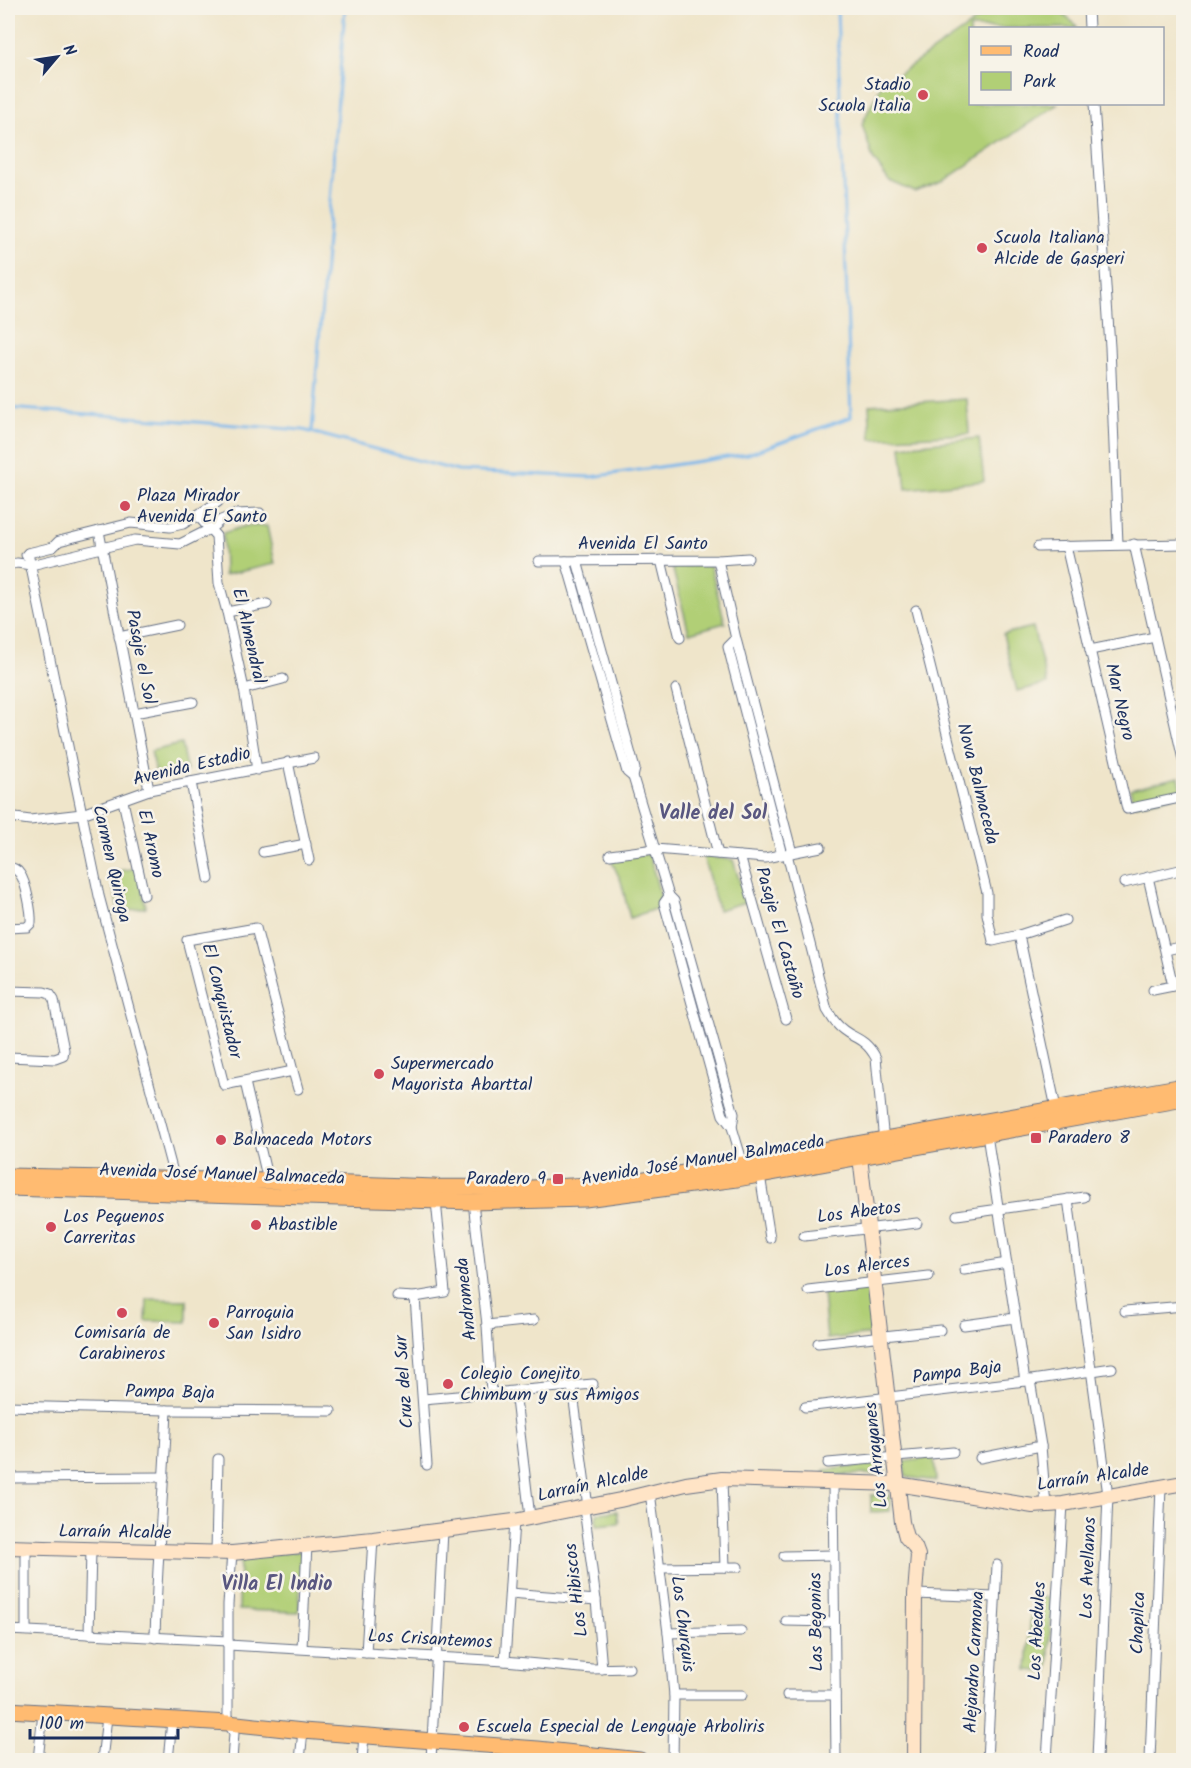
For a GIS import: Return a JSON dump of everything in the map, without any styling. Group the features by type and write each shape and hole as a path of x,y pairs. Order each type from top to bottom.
{"main road":[{"name":"Avenida José Manuel Balmaceda","path":"8,1188 473,1202 585,1199 681,1188 760,1175 859,1150 1056,1108 1184,1086"},
{"name":"Avenida José Manuel Balmaceda","path":"884,1145 987,1135 1184,1099"},
{"name":"Avenida José Manuel Balmaceda","path":"8,1176 531,1188 632,1181 743,1164 859,1150"},
{"path":"8,1710 228,1723 538,1754 640,1761"}],"street":[{"path":"1088,8 1089,27"},
{"path":"1094,105 1110,348 1118,544"},
{"path":"12,564 28,553 53,547 59,541 99,531 131,524 170,527 183,524 218,502"},
{"path":"12,564 31,565 135,540 180,544 236,514 260,513"},
{"name":"El Almendral","path":"198,516 216,536 218,578 244,689 257,770"},
{"name":"Pasaje el Sol","path":"99,531 149,790"},
{"path":"1134,544 1184,764"},
{"path":"1038,547 1184,544"},
{"name":"Mar Negro","path":"1066,546 1127,809 1184,796"},
{"name":"Carmen Quiroga","path":"28,553 99,896 175,1180"},
{"name":"Avenida El Santo","path":"539,561 748,558"},
{"path":"661,560 680,638"},
{"path":"718,560 736,639 728,647 758,742 827,1010 836,1024 862,1040 876,1058 884,1145"},
{"path":"566,561 592,634 612,704 627,772 633,777 669,896 674,901 687,970 707,1038 734,1114 732,1127 743,1164"},
{"path":"577,561 592,634"},
{"path":"227,612 267,604"},
{"name":"Nova Balmaceda","path":"916,610 987,893 987,914 993,941 1065,920"},
{"path":"119,637 177,625"},
{"path":"1090,650 1155,637"},
{"path":"244,689 283,679"},
{"path":"676,689 718,854"},
{"path":"134,713 193,702"},
{"name":"Avenida Estadio","path":"8,817 30,820 82,814 149,790 314,758"},
{"path":"288,762 309,860"},
{"path":"191,782 209,879"},
{"name":"El Aromo","path":"123,801 144,895"},
{"path":"263,852 306,844"},
{"path":"610,855 655,849 765,858 821,847"},
{"name":"Pasaje El Castaño","path":"740,856 786,1019"},
{"path":"8,867 14,868 22,877 32,915 31,923 27,927 8,928"},
{"path":"1124,883 1184,869"},
{"path":"1148,878 1173,986 1153,990"},
{"name":"El Conquistador","path":"293,1071 224,1085 188,940 256,928 298,1089"},
{"path":"1019,935 1056,1108"},
{"path":"1166,950 1184,946"},
{"path":"8,990 50,994 54,1000 64,1050 63,1056 55,1059 8,1057"},
{"name":"El Conquistador","path":"246,1082 268,1181"},
{"path":"987,1135 1015,1318 1041,1446 1046,1506"},
{"name":"Los Arrayanes","path":"859,1150 882,1336 897,1484 906,1537 915,1547 918,1555 915,1594 914,1761"},
{"path":"760,1175 770,1238"},
{"path":"957,1215 1084,1197"},
{"name":"Los Avellanos","path":"1068,1199 1108,1495 1097,1761"},
{"path":"396,1296 415,1297 445,1292 436,1201"},
{"name":"Andromeda","path":"473,1202 487,1325 490,1393"},
{"name":"Los Abetos","path":"804,1236 917,1223"},
{"path":"964,1270 1007,1263"},
{"name":"Los Alerces","path":"808,1290 929,1276"},
{"name":"Cruz del Sur","path":"415,1297 428,1465"},
{"path":"1125,1311 1184,1306"},
{"path":"964,1325 1015,1318"},
{"path":"487,1325 534,1320"},
{"path":"818,1343 940,1330"},
{"name":"Pampa Baja","path":"805,1407 1027,1381 1112,1368"},
{"path":"423,1399 593,1384"},
{"name":"Los Hibiscos","path":"572,1386 602,1669"},
{"path":"515,1391 530,1517"},
{"name":"Pampa Baja","path":"8,1406 331,1411"},
{"path":"155,1638 167,1410"},
{"path":"980,1458 1041,1446"},
{"path":"828,1463 953,1452"},
{"path":"216,1554 218,1459"},
{"path":"8,1478 164,1477"},
{"path":"722,1479 724,1567"},
{"name":"Larraín Alcalde","path":"8,1547 232,1553 373,1539 514,1521 686,1484 722,1479 833,1484 897,1484 1033,1506 1063,1504 1184,1484"},
{"name":"Las Begonias","path":"833,1484 836,1761"},
{"name":"Chapilca","path":"1150,1761 1161,1487"},
{"name":"Los Churquis","path":"650,1492 674,1695 673,1761"},
{"name":"Los Abedules","path":"1047,1761 1063,1504"},
{"path":"505,1661 514,1521"},
{"path":"431,1761 443,1531"},
{"path":"366,1653 373,1539"},
{"path":"302,1648 307,1545"},
{"path":"26,1548 26,1630"},
{"path":"89,1634 91,1550"},
{"path":"232,1553 228,1604 228,1723 234,1734 232,1761"},
{"path":"784,1556 833,1555"},
{"name":"Alejandro Carmona","path":"987,1761 997,1565"},
{"path":"659,1568 738,1567"},
{"path":"510,1593 596,1600"},
{"path":"915,1594 995,1597"},
{"path":"786,1621 834,1622"},
{"name":"Los Crisantemos","path":"8,1630 602,1669 629,1668"},
{"path":"668,1633 741,1631"},
{"path":"674,1695 742,1695"},
{"path":"787,1695 835,1695"},
{"path":"38,1761 43,1713"},
{"path":"102,1761 106,1717"},
{"path":"168,1761 172,1721"},
{"path":"300,1761 303,1731"},
{"path":"362,1761 364,1736"}],"green space":[{"name":"Stadio Scuola Italia","path":"995,8 1055,8 1077,27 969,27 969,105 1057,105 942,182 915,192 889,181 873,159 862,124 880,87"},
{"path":"967,399 969,434 871,439 869,405"},
{"path":"979,438 984,481 906,489 901,446"},
{"path":"245,526 267,526 275,564 224,575 223,533"},
{"path":"710,565 725,623 689,633 672,566"},
{"path":"1033,627 1047,684 1017,691 1003,634"},
{"path":"181,744 187,771 157,778 151,751"},
{"path":"1179,777 1183,794 1134,805 1130,789"},
{"path":"649,854 663,906 630,918 621,881 610,858"},
{"path":"703,856 733,860 746,902 718,910"},
{"path":"137,868 146,907 119,912 110,872"},
{"path":"867,1287 873,1334 827,1339 823,1293"},
{"path":"147,1299 187,1300 187,1322 146,1321"},
{"path":"934,1457 936,1481 906,1477 903,1462"},
{"path":"885,1463 885,1474 824,1475 825,1470"},
{"path":"871,1495 889,1495 890,1511 871,1512"},
{"path":"617,1511 619,1523 597,1525 598,1513"},
{"path":"302,1551 299,1612 239,1610 240,1557"},
{"path":"1037,1597 1052,1598 1048,1672 1027,1670 1031,1611 1036,1611"}],"waterway":[{"path":"312,432 345,8"},
{"path":"8,408 303,430 458,471 591,477 748,454 851,417 837,8"}],"place":[{"name":"Stadio Scuola Italia","path":"923,95"},
{"name":"Scuola Italiana Alcide de Gasperi","path":"982,248"},
{"name":"Plaza Mirador Avenida El Santo","path":"125,506"},
{"name":"Supermercado Mayorista Abarttal","path":"379,1074"},
{"name":"Paradero 8","path":"1036,1138"},
{"name":"Balmaceda Motors","path":"221,1140"},
{"name":"Paradero 9","path":"558,1179"},
{"name":"Abastible","path":"256,1225"},
{"name":"Los Pequenos Carreritas","path":"51,1227"},
{"name":"Comisaría de Carabineros","path":"122,1313"},
{"name":"Parroquia San Isidro","path":"214,1323"},
{"name":"Colegio Conejito Chimbum y sus Amigos","path":"448,1384"},
{"name":"Escuela Especial de Lenguaje Arboliris","path":"464,1727"}],"district":[{"name":"Valle del Sol","path":"713,814"},
{"name":"Villa El Indio","path":"277,1585"}]}
